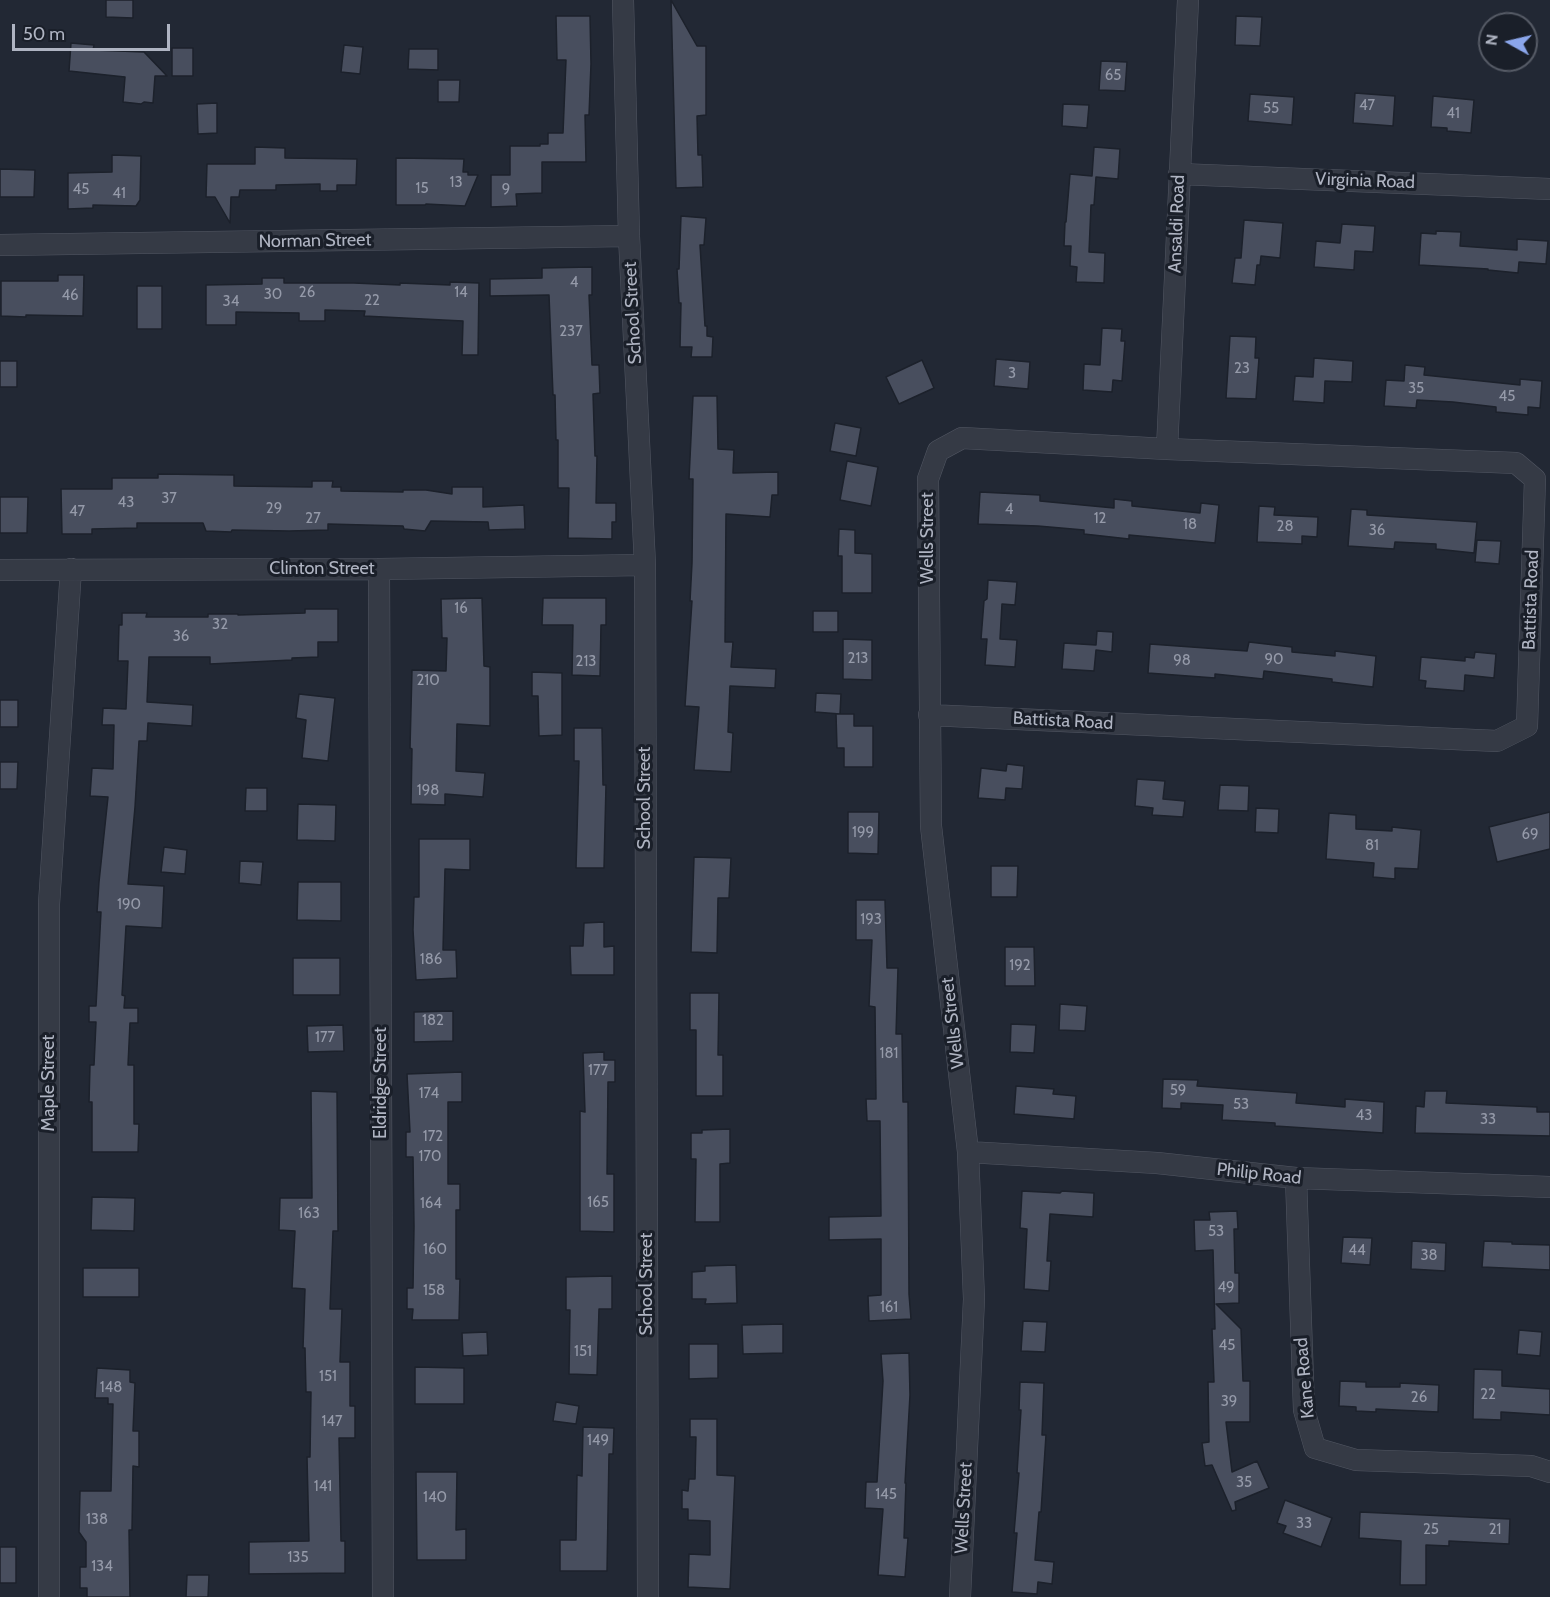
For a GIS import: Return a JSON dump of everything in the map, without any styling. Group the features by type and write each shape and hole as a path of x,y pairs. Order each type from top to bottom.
{"street":[{"name":"School Street","path":"623,0 629,236 645,565 648,1597"},
{"name":"Ansaldi Road","path":"1167,449 1188,0"},
{"name":"Virginia Road","path":"1179,174 1550,189"},
{"name":"Norman Street","path":"0,245 629,236"},
{"name":"Battista Road","path":"929,715 1497,741 1527,726 1535,479 1516,463 962,438 938,451"},
{"name":"Wells Street","path":"938,451 927,479 931,826 968,1152 974,1299 960,1597"},
{"name":"Clinton Street","path":"0,570 379,569 645,565"},
{"name":"Maple Street","path":"49,1597 49,904 71,569"},
{"name":"Eldridge Street","path":"379,569 383,1597"},
{"name":"Philip Road","path":"968,1152 1157,1163 1296,1178 1550,1188"},
{"name":"Kane Road","path":"1296,1178 1304,1410 1315,1448 1356,1460 1531,1466 1550,1472"}],"building":[{"path":"106,0 133,0 133,18 106,17"},
{"path":"671,0 697,46 706,46 706,115 697,116 698,155 702,155 703,187 676,188"},
{"path":"556,16 590,16 591,64 589,115 585,115 586,162 542,162 542,193 516,194 517,206 491,207 491,175 510,175 510,146 540,146 540,144 548,144 548,133 563,133 566,60 557,60"},
{"path":"1236,16 1262,17 1260,46 1235,45"},
{"path":"71,43 94,45 93,50 144,52 167,76 155,76 153,103 123,102 125,77 69,71"},
{"path":"344,45 363,47 360,74 341,72"},
{"path":"172,48 193,48 193,76 172,76"},
{"path":"409,49 438,49 438,70 408,69"},
{"path":"1101,61 1127,62 1125,91 1099,90"},
{"path":"438,80 460,80 459,102 438,102"},
{"path":"1355,93 1395,96 1393,126 1353,123"},
{"path":"1250,94 1294,97 1292,125 1248,121"},
{"path":"1433,96 1474,100 1471,133 1431,127"},
{"path":"217,103 217,133 198,134 197,104"},
{"path":"1063,104 1089,105 1087,128 1062,126"},
{"path":"255,147 285,148 285,158 357,159 356,185 337,185 337,191 320,191 320,184 276,185 276,190 240,190 239,197 231,197 230,223 215,197 206,197 207,164 255,164"},
{"path":"1094,147 1120,149 1118,179 1096,177 1094,205 1091,205 1089,252 1105,253 1104,283 1076,282 1077,267 1070,266 1071,246 1064,246 1070,174 1092,176"},
{"path":"112,155 141,156 140,200 136,206 93,205 93,208 68,209 68,173 112,172"},
{"path":"396,158 464,159 463,172 468,172 468,175 478,175 465,206 396,205"},
{"path":"0,169 35,170 34,197 0,197"},
{"path":"681,216 706,218 704,245 700,245 705,326 707,326 707,336 713,337 712,357 691,357 692,347 680,347 681,303 679,303 677,269 679,269"},
{"path":"1244,220 1283,223 1280,258 1261,256 1260,265 1257,265 1255,285 1232,283 1235,258 1241,258"},
{"path":"1342,224 1375,226 1373,252 1355,251 1354,270 1314,267 1316,241 1340,243"},
{"path":"1436,231 1461,232 1460,246 1517,250 1517,239 1548,241 1546,264 1519,262 1518,273 1419,265 1421,233 1436,234"},
{"path":"592,267 592,295 589,295 592,365 599,365 600,393 593,394 595,456 597,456 596,503 616,503 616,522 612,522 612,539 568,538 569,488 558,488 558,440 556,440 555,395 553,395 549,295 490,296 490,279 542,278 542,268"},
{"path":"58,275 84,275 83,316 1,316 1,281 58,281"},
{"path":"262,278 284,278 284,283 450,285 450,282 479,283 478,355 462,355 463,321 364,316 365,311 325,310 325,321 299,321 299,313 236,312 236,325 206,325 206,285 262,284"},
{"path":"137,286 162,286 162,329 137,329"},
{"path":"1102,328 1122,329 1121,341 1125,341 1122,381 1113,380 1112,392 1083,390 1084,364 1100,365"},
{"path":"1230,336 1256,337 1255,358 1259,358 1256,399 1226,398"},
{"path":"1314,358 1353,361 1352,382 1325,381 1324,403 1293,401 1295,376 1313,377"},
{"path":"996,359 1030,362 1028,389 994,386"},
{"path":"922,360 934,388 899,404 886,377"},
{"path":"0,361 17,361 17,387 0,387"},
{"path":"1405,365 1425,367 1424,375 1520,385 1520,379 1542,381 1540,408 1528,407 1528,415 1496,412 1496,407 1453,402 1417,400 1416,408 1384,406 1386,380 1404,381"},
{"path":"693,396 717,396 718,449 734,450 733,473 778,472 778,495 772,495 770,517 726,514 725,642 733,642 731,667 776,669 775,688 730,686 728,732 733,733 731,772 694,770 699,707 685,706 692,601 690,601 693,479 689,479"},
{"path":"835,423 861,428 856,456 830,451"},
{"path":"847,461 878,467 871,506 840,500"},
{"path":"158,474 234,475 234,486 312,487 312,481 333,481 332,487 341,487 341,491 426,490 452,494 452,487 483,487 483,507 524,505 525,529 489,530 488,522 431,521 425,531 404,529 403,526 328,524 328,530 232,530 231,532 206,531 203,523 137,523 137,528 92,529 92,534 62,534 61,489 112,489 112,478 158,478"},
{"path":"980,492 1040,495 1040,501 1114,508 1114,499 1132,501 1132,506 1200,513 1201,503 1219,505 1215,543 1129,535 1129,539 1084,534 1084,530 978,524"},
{"path":"0,497 28,497 27,533 0,533"},
{"path":"1259,506 1275,507 1274,515 1318,517 1317,537 1302,536 1302,544 1257,542"},
{"path":"1351,509 1367,510 1367,515 1477,522 1474,553 1436,549 1436,544 1395,542 1394,549 1348,546"},
{"path":"839,529 855,530 855,553 872,554 872,593 842,593 842,556 838,556"},
{"path":"1477,540 1501,541 1499,564 1475,562"},
{"path":"988,580 1017,582 1015,605 1002,604 1000,639 1017,640 1015,667 985,665 987,639 981,639"},
{"path":"482,598 484,666 490,667 490,726 457,724 456,771 485,773 483,797 445,794 445,805 411,804 412,670 446,671 447,638 442,638 441,599"},
{"path":"543,598 606,598 606,625 601,625 600,676 572,675 573,625 542,625"},
{"path":"305,609 338,609 338,642 318,642 318,657 210,664 210,657 149,657 147,702 193,705 192,726 148,723 147,741 139,741 128,884 164,886 162,928 126,926 122,995 125,996 124,1008 138,1008 138,1023 130,1023 128,1065 134,1065 134,1124 139,1124 138,1152 92,1152 92,1102 89,1102 90,1065 94,1065 96,1022 89,1022 89,1006 96,1006 101,912 97,912 108,797 90,796 92,768 113,769 114,725 102,725 103,708 126,709 128,661 118,661 119,625 122,625 122,613 147,613 146,617 208,617 208,614 305,613"},
{"path":"813,611 838,611 838,632 813,632"},
{"path":"1097,631 1113,632 1112,652 1096,650 1094,671 1062,669 1064,643 1096,645"},
{"path":"843,639 872,640 872,680 843,679"},
{"path":"1249,642 1292,647 1292,652 1335,656 1335,651 1376,656 1373,687 1332,682 1332,679 1264,671 1263,679 1215,674 1215,678 1148,673 1150,644 1247,651"},
{"path":"1475,652 1496,654 1494,678 1465,675 1464,691 1425,688 1426,681 1419,680 1421,657 1465,661 1465,657 1474,658"},
{"path":"532,672 562,673 562,735 539,736 538,696 532,696"},
{"path":"816,693 841,694 840,714 815,712"},
{"path":"299,694 335,698 328,761 302,758 306,720 296,718"},
{"path":"0,700 18,700 18,727 0,727"},
{"path":"836,714 854,714 854,726 873,726 873,767 844,767 844,748 837,748"},
{"path":"574,728 602,728 603,785 606,785 604,868 576,868 579,761 574,761"},
{"path":"0,762 18,762 17,789 0,789"},
{"path":"1007,764 1024,766 1022,789 1006,788 1005,800 978,798 981,768 1006,771"},
{"path":"1137,779 1165,781 1163,799 1185,801 1183,817 1152,815 1153,808 1135,806"},
{"path":"1220,785 1249,786 1248,811 1218,810"},
{"path":"246,788 267,788 267,811 245,811"},
{"path":"298,804 336,805 335,841 297,840"},
{"path":"1256,808 1279,809 1278,833 1255,832"},
{"path":"848,812 879,812 878,854 848,853"},
{"path":"1550,812 1550,849 1497,862 1489,827"},
{"path":"1329,813 1356,815 1356,829 1392,831 1392,827 1421,830 1418,869 1395,868 1395,879 1373,877 1374,863 1326,859"},
{"path":"419,839 470,839 470,870 445,869 443,950 456,950 457,978 416,980 413,930 414,897 419,897"},
{"path":"164,847 187,850 185,874 161,872"},
{"path":"694,857 731,858 729,898 718,898 717,953 691,952"},
{"path":"240,861 263,862 261,885 239,883"},
{"path":"991,866 1018,866 1017,897 991,897"},
{"path":"298,882 341,882 341,921 297,920"},
{"path":"856,900 885,900 887,968 898,968 896,1034 902,1034 903,1102 908,1102 911,1319 869,1321 868,1296 881,1295 881,1239 829,1240 829,1217 881,1216 880,1121 867,1121 866,1099 876,1099 875,1007 869,1006 872,940 856,940"},
{"path":"604,922 604,947 614,946 614,975 571,975 570,946 583,946 584,923"},
{"path":"1005,947 1034,947 1035,986 1005,986"},
{"path":"293,958 340,958 340,995 293,995"},
{"path":"690,993 719,993 718,1055 723,1055 723,1096 696,1096 696,1030 690,1030"},
{"path":"1060,1004 1087,1006 1085,1031 1059,1030"},
{"path":"453,1011 453,1041 414,1042 414,1012"},
{"path":"1011,1024 1036,1025 1034,1053 1010,1052"},
{"path":"343,1025 344,1051 308,1052 307,1026"},
{"path":"604,1052 604,1060 615,1060 615,1082 608,1082 607,1174 614,1174 614,1232 580,1231 580,1111 585,1112 583,1053"},
{"path":"462,1072 462,1102 448,1102 448,1184 460,1184 460,1210 456,1210 456,1279 460,1279 459,1320 412,1320 413,1309 407,1309 407,1288 413,1288 414,1227 413,1157 406,1157 406,1132 410,1132 407,1074"},
{"path":"1163,1079 1198,1080 1197,1086 1297,1093 1296,1103 1345,1107 1345,1099 1384,1102 1383,1133 1222,1120 1223,1105 1181,1103 1181,1109 1162,1108"},
{"path":"1016,1086 1054,1089 1053,1094 1076,1096 1074,1119 1014,1114"},
{"path":"311,1091 337,1092 338,1231 333,1231 330,1309 342,1309 340,1362 350,1362 350,1406 355,1406 355,1438 339,1438 341,1541 345,1541 345,1573 249,1574 249,1542 309,1541 307,1457 310,1457 311,1392 306,1392 305,1348 303,1348 305,1289 292,1288 295,1231 279,1230 280,1198 312,1198"},
{"path":"1425,1091 1447,1091 1446,1103 1537,1107 1537,1112 1550,1112 1550,1136 1415,1133 1416,1106 1424,1107"},
{"path":"730,1129 730,1163 720,1164 720,1222 695,1222 696,1159 691,1159 691,1133 702,1133 702,1130"},
{"path":"1022,1191 1094,1193 1093,1217 1050,1214 1047,1261 1051,1261 1049,1291 1024,1289 1027,1229 1020,1228"},
{"path":"92,1197 135,1198 134,1231 91,1230"},
{"path":"1237,1211 1238,1229 1234,1229 1235,1273 1239,1273 1239,1303 1216,1304 1241,1329 1243,1381 1250,1381 1250,1422 1226,1422 1232,1472 1257,1461 1269,1488 1235,1502 1236,1510 1232,1511 1212,1465 1205,1466 1202,1443 1209,1442 1208,1382 1214,1382 1213,1250 1195,1251 1194,1220 1210,1220 1209,1212"},
{"path":"1343,1237 1372,1238 1370,1265 1341,1263"},
{"path":"1412,1241 1446,1243 1445,1271 1411,1269"},
{"path":"1484,1241 1550,1245 1550,1270 1482,1267"},
{"path":"736,1265 737,1303 705,1304 706,1299 692,1299 692,1272 705,1271 705,1266"},
{"path":"83,1268 139,1268 139,1297 83,1297"},
{"path":"612,1276 612,1309 599,1309 597,1375 569,1374 570,1310 566,1310 566,1277"},
{"path":"1023,1321 1047,1322 1045,1352 1021,1351"},
{"path":"783,1324 783,1353 743,1354 742,1325"},
{"path":"1519,1330 1542,1332 1540,1356 1517,1354"},
{"path":"487,1332 488,1355 463,1356 462,1333"},
{"path":"689,1344 718,1344 718,1378 689,1379"},
{"path":"909,1353 910,1395 904,1538 908,1538 905,1577 878,1575 883,1509 865,1508 866,1482 877,1482 883,1381 881,1354"},
{"path":"415,1367 464,1368 464,1404 415,1404"},
{"path":"97,1368 130,1370 130,1382 135,1383 133,1431 139,1431 139,1467 133,1466 132,1530 129,1530 130,1597 87,1597 87,1588 80,1588 80,1567 86,1567 86,1542 79,1532 80,1491 111,1491 113,1404 108,1404 108,1398 95,1398"},
{"path":"1474,1369 1502,1370 1502,1386 1550,1389 1550,1415 1501,1412 1501,1420 1473,1419"},
{"path":"1340,1381 1366,1382 1366,1387 1400,1387 1400,1383 1439,1385 1438,1412 1376,1409 1376,1412 1356,1411 1356,1407 1339,1406"},
{"path":"1020,1382 1044,1383 1042,1435 1046,1435 1035,1560 1054,1562 1052,1584 1038,1582 1037,1594 1012,1592 1017,1533 1014,1533 1019,1473 1017,1473 1021,1410 1019,1410"},
{"path":"556,1402 579,1406 576,1424 553,1421"},
{"path":"690,1419 717,1419 717,1475 735,1476 730,1589 688,1587 689,1554 710,1555 710,1521 688,1520 688,1509 682,1509 682,1490 688,1491 689,1479 695,1479 696,1437 690,1437"},
{"path":"583,1427 614,1428 613,1454 609,1454 607,1571 560,1571 560,1540 576,1540 577,1475 582,1476"},
{"path":"416,1472 457,1472 456,1530 466,1529 466,1560 417,1560"},
{"path":"1285,1500 1332,1518 1321,1547 1283,1533 1286,1526 1277,1523"},
{"path":"1360,1512 1510,1519 1509,1544 1449,1541 1449,1546 1426,1545 1426,1585 1400,1585 1401,1541 1359,1538"},
{"path":"0,1547 16,1547 16,1583 0,1583"},
{"path":"187,1575 209,1575 208,1597 186,1597"}]}
